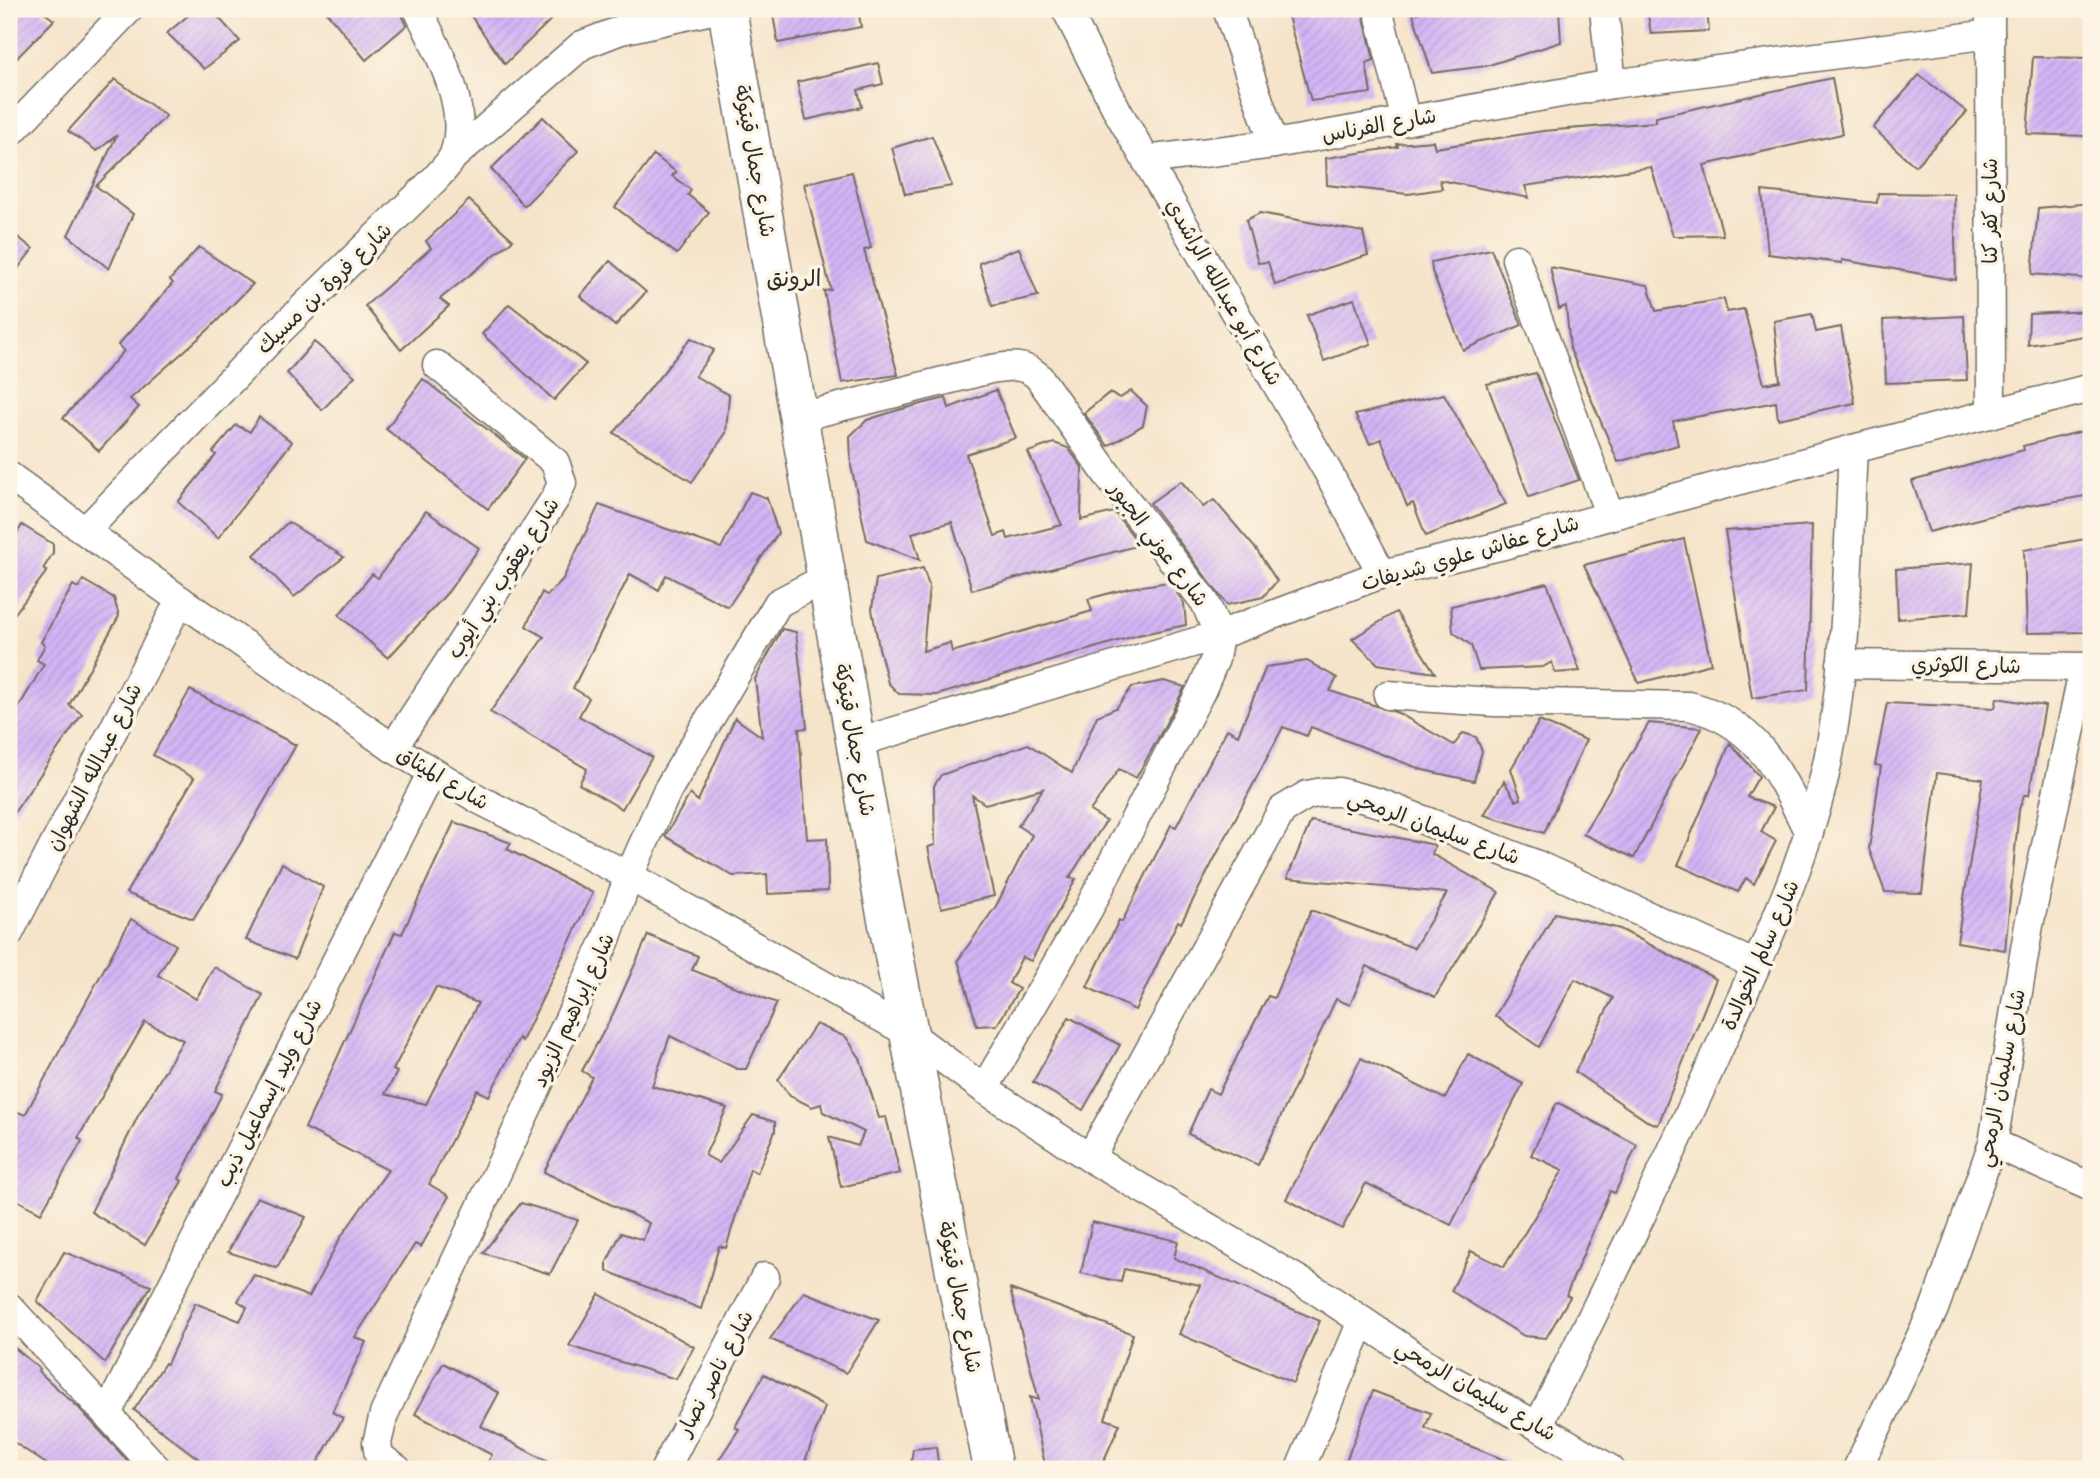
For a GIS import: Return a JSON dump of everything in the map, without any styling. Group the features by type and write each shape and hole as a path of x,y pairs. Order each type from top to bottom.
{"street":[{"path":"9,134 129,9"},
{"path":"418,9 444,65 455,101 458,128 454,156"},
{"name":"شارع فروة بن مسيك","path":"86,531 270,340 434,180 454,156 582,45 621,30 716,9"},
{"name":"شارع جمال قيتوكة","path":"727,9 907,1032 993,1469"},
{"name":"شارع أبو عبدالله الراشدي","path":"1066,9 1118,112 1328,472 1382,574"},
{"path":"1227,9 1274,144"},
{"path":"1378,9 1405,121"},
{"path":"1604,9 1612,84"},
{"name":"شارع الفرناس","path":"1146,160 1274,144 1990,21"},
{"name":"شارع كفر كنا","path":"1990,21 1991,414"},
{"path":"1516,259 1609,514"},
{"name":"شارع يعقوب بني أيوب","path":"393,748 556,497 562,483 555,462 437,365"},
{"name":"شارع عوني الجبور","path":"800,417 992,369 1014,365 1028,368 1038,376 1119,491 1197,592 1219,635"},
{"name":"شارع عفاش علوي شديفات","path":"855,743 1219,635 1382,574 1500,546 1609,514 2091,388"},
{"name":"شارع سالم الخوالدة","path":"1538,1426 1633,1233 1790,892 1809,833 1832,740 1841,664 1853,449"},
{"name":"شارع الميثاق","path":"10,481 86,531 393,748 432,772 528,826 629,876 907,1032"},
{"name":"شارع إبراهيم الزيود","path":"397,1469 379,1456 377,1443 384,1414 605,942 629,876 667,791 778,603 826,578"},
{"name":"شارع عبدالله الشهوان","path":"9,933 180,600"},
{"path":"984,1089 1088,910 1202,689 1215,659 1219,635"},
{"name":"شارع الكوثري","path":"1841,664 2087,667"},
{"name":"شارع سليمان الرمحي","path":"1857,1469 1934,1309 1993,1143 2029,925 2087,667"},
{"path":"1388,695 1493,702 1689,705 1713,711 1735,723 1761,748 1775,767 1809,833"},
{"name":"شارع وليد إسماعيل ذيب","path":"107,1414 432,772"},
{"name":"شارع سليمان الرمحي","path":"1090,1158 1282,810 1307,795 1339,792 1380,803 1535,864 1756,965"},
{"name":"شارع سليمان الرمحي","path":"907,1032 984,1089 1090,1158 1322,1294 1446,1377 1538,1426 1610,1469"},
{"path":"1993,1143 2091,1187"},
{"name":"شارع ناصر نصار","path":"665,1469 765,1277"},
{"path":"9,1307 157,1469"},
{"path":"1300,1469 1362,1321"}],"building":[{"path":"9,9 39,9 54,20 9,66"},
{"path":"196,9 211,9 240,41 204,69 167,33"},
{"path":"324,9 399,9 407,25 366,60"},
{"path":"466,9 562,9 505,64"},
{"path":"772,9 858,9 861,27 778,43"},
{"path":"1286,9 1362,9 1374,60 1366,63 1371,93 1311,101"},
{"path":"1434,9 1559,9 1561,42 1486,66 1432,73 1413,14"},
{"path":"1647,9 1707,9 1709,31 1651,34"},
{"path":"2033,57 2091,58 2091,114 2086,136 2027,134"},
{"path":"878,63 883,84 858,90 862,107 806,120 797,82"},
{"path":"1919,75 1967,112 1915,166 1873,128"},
{"path":"1832,78 1842,134 1704,165 1723,235 1673,236 1651,167 1525,186 1529,198 1440,180 1442,189 1408,194 1327,185 1326,158 1398,147 1397,144 1433,141 1435,148 1543,131 1656,122 1656,117"},
{"path":"115,79 166,116 96,186 133,214 109,269 68,235 117,135 97,151 68,131"},
{"path":"543,117 578,151 524,206 491,169"},
{"path":"932,136 952,186 905,194 892,148"},
{"path":"654,155 676,172 672,176 691,190 688,195 709,212 677,254 615,207"},
{"path":"852,172 871,248 864,250 898,375 842,383 824,291 831,290 804,184"},
{"path":"1762,191 1877,203 1878,193 1954,194 1956,280 1842,260 1842,263 1768,254"},
{"path":"469,200 513,240 440,299 449,306 401,350 365,306 431,248 426,241"},
{"path":"2091,203 2091,279 2032,274 2038,208"},
{"path":"1260,213 1363,232 1368,255 1275,285 1268,262 1258,263 1246,220"},
{"path":"9,230 33,249 9,280"},
{"path":"199,247 253,284 208,330 130,399 139,407 99,451 63,418 124,351 118,345 173,283 170,280"},
{"path":"1019,248 1038,296 992,306 979,263"},
{"path":"1491,249 1522,325 1463,350 1432,271 1431,262"},
{"path":"610,261 646,292 615,326 580,296"},
{"path":"1550,267 1648,285 1656,311 1724,299 1727,312 1744,309 1764,384 1780,381 1774,321 1812,314 1816,332 1841,327 1855,403 1778,419 1776,402 1673,421 1678,445 1618,462 1570,349 1566,306 1559,309"},
{"path":"1354,299 1371,344 1324,361 1307,315"},
{"path":"509,304 586,364 554,400 482,334"},
{"path":"2091,311 2091,335 2028,345 2029,314"},
{"path":"1964,316 1967,380 1886,383 1883,320"},
{"path":"691,338 714,350 695,376 729,395 726,433 692,482 614,433"},
{"path":"314,342 355,376 322,410 287,373"},
{"path":"1536,373 1579,480 1529,497 1487,384"},
{"path":"423,379 525,459 488,509 386,429"},
{"path":"996,390 1016,438 966,454 995,536 1006,532 1008,539 1062,525 1028,452 1054,443 1068,448 1082,467 1081,520 1114,512 1140,545 972,590 952,522 912,533 920,560 867,540 851,466 850,436 867,420 898,410 946,398 949,408"},
{"path":"1131,391 1147,406 1143,425 1108,446 1084,413 1109,393 1120,398"},
{"path":"1444,394 1506,504 1426,536 1413,503 1407,506 1381,439 1370,444 1355,415"},
{"path":"259,417 292,442 218,538 178,502 216,455 213,452 236,425 250,432"},
{"path":"2091,429 2091,495 2027,506 1929,532 1912,481 2024,450 2023,446"},
{"path":"1181,481 1203,507 1214,500 1256,549 1277,581 1263,597 1227,605 1150,503"},
{"path":"750,492 767,498 778,533 728,607 666,575 659,590 630,574 573,688 589,698 579,716 652,757 622,809 579,784 587,769 490,712 544,637 526,626 542,592 547,596 563,579 599,505 721,548"},
{"path":"426,511 479,548 448,592 388,658 339,615 372,574 378,578"},
{"path":"288,522 344,557 294,597 254,555"},
{"path":"22,525 53,544 53,553 43,569 47,571 9,621 9,547"},
{"path":"1812,525 1808,690 1752,698 1725,531"},
{"path":"2091,538 2091,632 2027,633 2024,550"},
{"path":"1684,539 1711,664 1639,683 1584,565"},
{"path":"1973,563 1969,613 1898,619 1896,569"},
{"path":"923,568 929,586 923,651 950,643 952,652 1092,611 1088,599 1129,588 1169,582 1184,603 1186,625 1138,635 937,695 899,694 888,683 879,648 872,609 876,579"},
{"path":"83,580 114,598 119,616 69,705 82,714 9,820 9,724 44,664 37,660 45,645 41,642 73,585 78,588"},
{"path":"1547,583 1580,671 1555,673 1552,662 1543,667 1479,670 1471,645 1453,632 1451,606"},
{"path":"1396,612 1435,673 1378,664 1352,639"},
{"path":"782,629 796,632 807,728 799,729 807,839 827,838 828,891 768,894 767,874 733,876 665,836 690,794 698,801 735,718 762,737 755,679"},
{"path":"1307,661 1337,678 1330,691 1398,713 1454,745 1463,733 1476,737 1482,751 1474,781 1423,770 1311,727 1307,736 1283,727 1181,923 1178,921 1135,1010 1087,987 1119,920 1122,922 1171,825 1176,827 1227,729 1238,735 1266,667"},
{"path":"1164,681 1185,687 1156,742 1136,778 1119,769 1090,811 1106,821 1069,878 1076,879 1031,961 1022,957 1009,983 1019,989 997,1025 977,1026 958,960 996,906 1032,835 1018,826 1043,789 985,804 972,795 994,896 941,908 928,847 935,845 934,786 941,775 1028,744 1072,773 1097,716 1116,708 1132,687"},
{"path":"190,690 296,745 240,844 193,919 126,893 194,778 153,755"},
{"path":"1997,698 2045,706 2029,795 2024,795 2019,810 2005,950 1957,942 1983,779 1937,773 1922,893 1885,892 1869,849 1881,766 1875,765 1887,703 1995,708"},
{"path":"1539,721 1586,740 1544,833 1484,815 1504,781 1516,801 1521,799 1511,769"},
{"path":"1649,723 1702,728 1634,858 1583,834"},
{"path":"1730,743 1759,776 1747,797 1774,807 1761,832 1776,841 1754,884 1746,878 1738,892 1678,865"},
{"path":"1311,821 1435,845 1432,854 1499,892 1435,997 1367,966 1350,1005 1336,999 1258,1165 1188,1134 1208,1089 1218,1094 1268,996 1274,998 1311,910 1414,948 1447,893 1287,878"},
{"path":"454,822 511,843 507,849 593,893 522,1041 519,1038 489,1096 477,1090 429,1184 449,1196 421,1247 415,1244 355,1337 366,1342 332,1412 343,1418 314,1469 212,1469 134,1410 165,1363 167,1364 195,1303 240,1321 247,1307 238,1301 254,1275 309,1297 340,1238 388,1170 305,1128 395,932 402,934","holes":["436,987 478,1003 426,1104 385,1094 397,1072 393,1070"]},
{"path":"282,863 323,887 295,959 246,940"},
{"path":"1555,913 1620,929 1716,979 1658,1125 1647,1121 1575,1072 1613,998 1575,979 1539,1047 1495,1016"},
{"path":"131,919 176,945 158,975 196,999 214,967 263,995 215,1091 222,1094 179,1179 182,1181 145,1245 91,1212 138,1116 183,1040 145,1022 78,1138 82,1141 41,1213 9,1196 9,1108 25,1115"},
{"path":"648,935 698,956 692,970 777,1003 746,1069 737,1069 670,1036 652,1086 727,1108 705,1155 719,1163 753,1115 775,1122 775,1131 757,1173 750,1169 726,1248 719,1246 701,1309 607,1271 607,1262 621,1233 643,1240 649,1223 544,1172 592,1077 582,1071 612,1016"},
{"path":"1069,1017 1120,1045 1083,1110 1033,1082"},
{"path":"816,1024 846,1037 860,1058 879,1118 886,1117 900,1173 841,1187 829,1137 858,1146 864,1132 823,1112 821,1104 812,1107 790,1096 778,1080"},
{"path":"1468,1054 1523,1084 1451,1225 1366,1183 1342,1229 1286,1199 1361,1058 1445,1099"},
{"path":"1559,1103 1637,1145 1615,1193 1610,1191 1566,1295 1570,1297 1546,1338 1524,1336 1451,1291 1471,1251 1504,1267 1563,1170 1531,1155 1556,1104"},
{"path":"257,1197 306,1217 277,1268 228,1252"},
{"path":"521,1203 578,1220 550,1274 483,1253"},
{"path":"1092,1222 1178,1241 1174,1258 1320,1321 1293,1383 1179,1334 1200,1285 1124,1269 1121,1282 1081,1273"},
{"path":"64,1252 151,1286 105,1363 37,1301"},
{"path":"1010,1289 1133,1334 1105,1419 1120,1424 1100,1469 1046,1469 1030,1397 1039,1400"},
{"path":"804,1292 879,1320 846,1373 770,1339"},
{"path":"599,1294 694,1347 676,1379 569,1346"},
{"path":"9,1343 79,1408 135,1469 54,1469 9,1439"},
{"path":"443,1363 499,1393 481,1426 561,1469 484,1469 492,1455 415,1414"},
{"path":"764,1374 825,1407 802,1469 713,1469 739,1429 735,1427"},
{"path":"1373,1391 1431,1413 1425,1428 1527,1469 1343,1469"},
{"path":"936,1447 939,1469 910,1469 913,1449"}],"district":[{"name":"الرونق","path":"794,278"}]}
